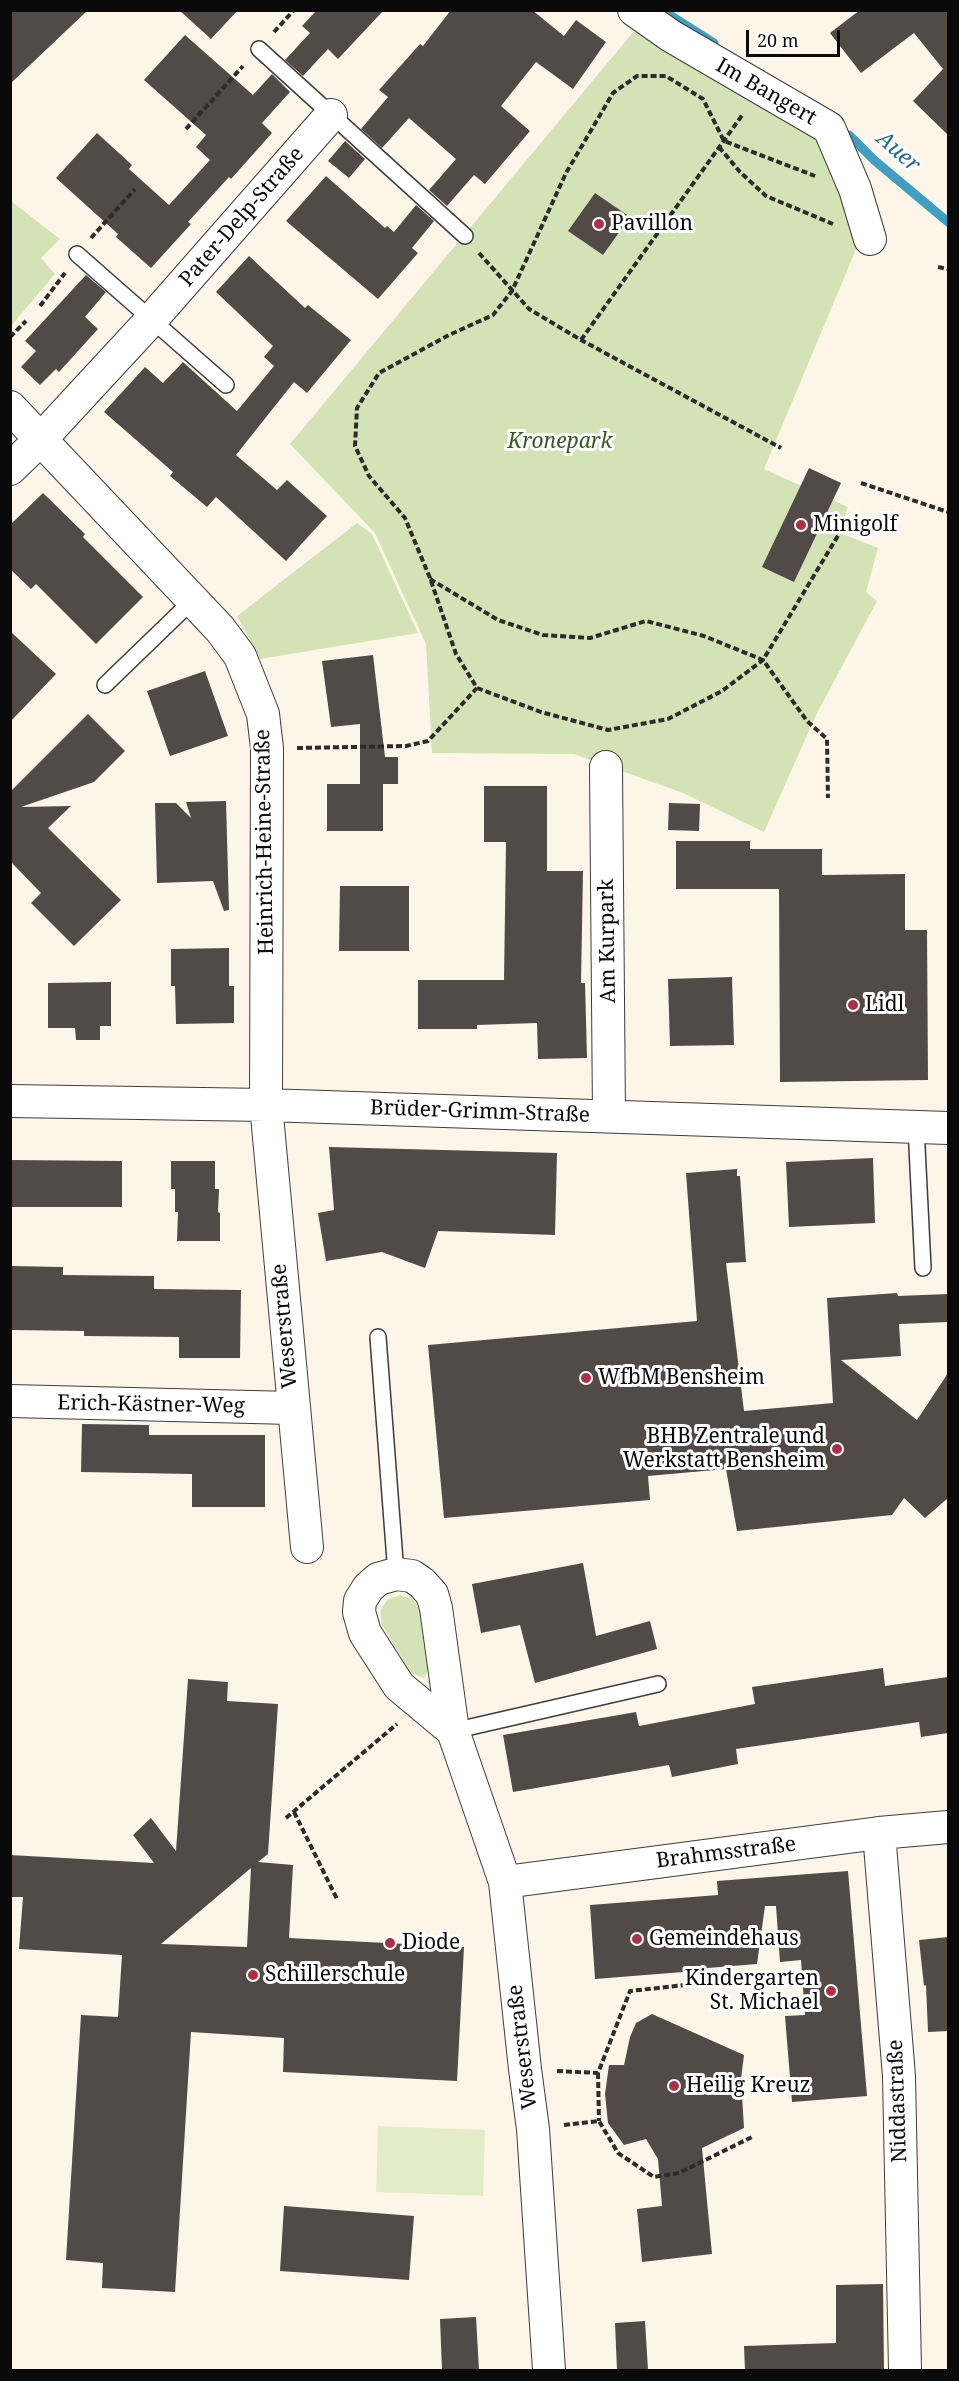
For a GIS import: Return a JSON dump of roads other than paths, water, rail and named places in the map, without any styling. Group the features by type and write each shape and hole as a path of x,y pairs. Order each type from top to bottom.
{"street":[{"name":"Im Bangert","path":"634,10 671,36 829,128 855,189 870,239"},
{"name":"Pater-Delp-Straße","path":"10,469 41,439 152,319 331,115"},
{"name":"Heinrich-Heine-Straße","path":"10,407 220,629 240,657 263,714 267,748 266,1105"},
{"name":"Am Kurpark","path":"606,767 609,1116"},
{"name":"Brüder-Grimm-Straße","path":"10,1101 266,1105 948,1128"},
{"name":"Weserstraße","path":"266,1105 292,1408 307,1546"},
{"name":"Erich-Kästner-Weg","path":"10,1401 292,1408"},
{"name":"Weserstraße","path":"396,1574 412,1576 422,1582 432,1594 436,1608 453,1731 505,1882 533,2129 549,2370"},
{"path":"396,1574 378,1579 368,1588 360,1601 359,1612 365,1633 399,1686 453,1731"},
{"name":"Brahmsstraße","path":"505,1882 879,1833 948,1827"},
{"name":"Niddastraße","path":"879,1833 899,2076 905,2370"}],"lane":[{"path":"258,49 465,236"},
{"path":"77,254 226,385"},
{"path":"105,685 193,600"},
{"path":"916,1127 923,1268"},
{"path":"378,1337 396,1574"},
{"path":"453,1731 658,1684"}],"waterway":[{"name":"Auer","path":"662,10 714,43"},
{"name":"Auer","path":"849,135 874,160 948,222"}],"place":[{"name":"Pavillon","path":"599,224"},
{"name":"Minigolf","path":"801,525"},
{"name":"Lidl","path":"853,1005"},
{"name":"WfbM Bensheim","path":"586,1378"},
{"name":"BHB Zentrale und Werkstatt Bensheim","path":"837,1449"},
{"name":"Gemeindehaus","path":"637,1939"},
{"name":"Diode","path":"390,1943"},
{"name":"Schillerschule","path":"253,1975"},
{"name":"Kindergarten St. Michael","path":"831,1991"},
{"name":"Heilig Kreuz","path":"674,2086"}],"park label":[{"name":"Kronepark","path":"560,442"}]}
